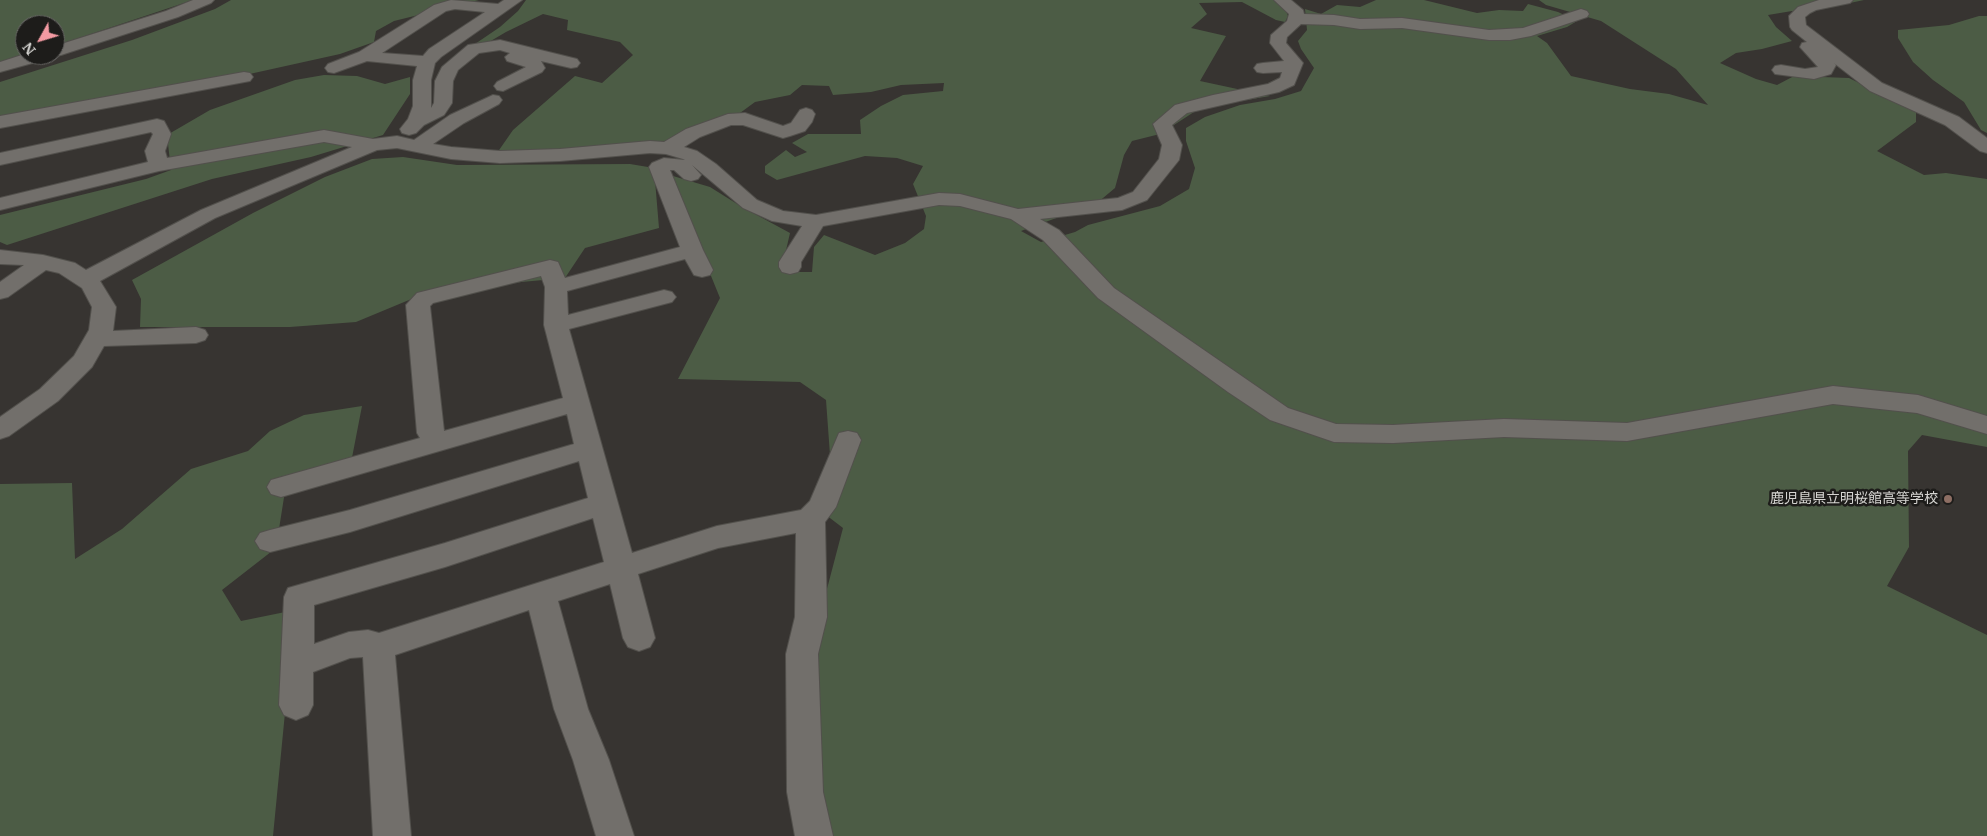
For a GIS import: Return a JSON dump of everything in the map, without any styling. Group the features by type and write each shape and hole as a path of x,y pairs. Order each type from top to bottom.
{"street":[{"path":"65,48 172,14 206,0"},
{"path":"1018,215 1122,204 1140,196 1169,160 1172,145 1162,124 1181,109 1213,100 1273,88 1288,81 1294,63 1278,42 1279,34 1296,19 1297,13 1282,0"},
{"path":"1845,0 1812,6 1804,10 1797,16 1798,27 1807,36 1876,87 1952,121 1987,147"},
{"path":"334,68 365,56 440,8 454,4 507,4"},
{"path":"407,144 422,106 422,80 427,62 435,53 507,4"},
{"path":"1296,19 1334,20 1360,24 1402,23 1489,35 1510,35 1524,33 1581,14"},
{"path":"1781,70 1814,74 1825,70 1828,65 1809,49 1804,41 1807,36"},
{"path":"417,121 438,111 443,103 444,81 451,67 474,49 500,45 571,63"},
{"path":"407,144 457,120 536,68 535,64 481,48"},
{"path":"365,56 427,62"},
{"path":"0,67 15,63"},
{"path":"1263,68 1293,66"},
{"path":"0,122 244,77"},
{"path":"204,83 223,95"},
{"path":"144,95 162,134 155,151 158,165"},
{"path":"668,148 693,133 728,120 745,119 783,132 798,127 803,122 806,114"},
{"path":"0,159 157,125"},
{"path":"0,204 158,165 324,136 373,146 407,144 451,153 500,157 560,155 631,148 668,148 690,155 750,204 779,217 816,221 939,199 960,200 1018,215 1051,235 1106,294 1213,370 1279,414 1334,433 1393,434 1504,428 1627,432 1833,395 1918,404 1987,425"},
{"path":"85,280 208,214 373,146"},
{"path":"556,286 697,260 659,167 664,164 673,164 680,166 701,181 724,182"},
{"path":"790,267 790,262 816,221"},
{"path":"0,257 29,259 67,268 91,284 104,306 101,330 83,361 49,395 0,430"},
{"path":"0,292 43,262"},
{"path":"438,442 430,433 418,305 425,298 550,267 556,286 556,324 639,638"},
{"path":"556,324 664,296"},
{"path":"95,339 196,335"},
{"path":"281,487 576,403"},
{"path":"297,664 349,645 368,643 378,647 717,537 810,519 822,507 848,440"},
{"path":"270,542 588,449"},
{"path":"296,705 299,597 445,555 603,504"},
{"path":"810,519 811,617 802,654 802,664 805,792 814,836"},
{"path":"540,593 571,709 591,760 615,836"},
{"path":"378,647 392,836"}],"green space":[{"path":"0,0 193,0 65,43 65,15 15,15 15,58 0,63"},
{"path":"231,0 479,0 394,21 376,31 374,42 340,54 245,75 0,119 0,82 53,65 65,65 65,61 132,40 215,9"},
{"path":"526,0 1278,0 1284,5 1288,16 1285,22 1276,20 1242,2 1199,3 1207,14 1191,28 1226,36 1200,81 1270,96 1223,104 1194,112 1160,134 1132,141 1124,155 1115,188 1097,203 1021,231 1041,242 1075,232 1088,225 1160,206 1189,189 1195,168 1186,141 1186,128 1205,117 1240,105 1275,99 1301,91 1314,68 1298,41 1307,30 1305,9 1321,14 1337,5 1360,7 1376,0 1424,0 1477,13 1499,10 1523,11 1528,4 1558,12 1577,21 1567,27 1537,36 1547,43 1571,76 1630,89 1669,94 1708,105 1676,69 1601,21 1546,5 1539,0 1864,0 1817,10 1792,11 1768,15 1776,27 1792,41 1762,49 1736,53 1720,63 1756,79 1777,85 1794,76 1849,78 1916,111 1916,122 1877,151 1924,175 1946,173 1987,179 1987,447 1922,435 1908,451 1909,547 1887,586 1987,635 1987,836 828,836 815,781 813,690 823,604 843,528 826,515 830,455 826,400 800,382 678,379 720,298 709,271 670,196 673,176 710,187 790,233 781,272 812,272 814,247 824,235 875,255 905,243 924,229 926,216 913,184 923,166 897,158 865,156 777,180 765,173 765,166 786,150 795,157 807,152 792,143 808,134 861,134 860,120 881,106 903,95 943,91 944,83 901,85 871,92 833,95 829,86 802,85 790,95 755,102 740,113 694,127 654,153 497,153 513,130 575,76 602,83 633,55 620,42 567,30 568,20 543,14 506,32 462,58 472,46 500,27 518,11"},
{"path":"1979,16 1987,16 1987,133 1981,130 1964,102 1933,80 1913,62 1898,38 1898,30 1949,25"},
{"path":"324,75 357,76 385,84 410,77 410,94 383,135 311,157 212,179 7,245 0,242 0,215 146,179 171,170 167,135 210,110 295,80"},
{"path":"403,157 457,165 630,164 654,168 659,228 585,248 565,278 467,287 421,295 356,322 290,327 140,327 141,299 132,280 253,213 325,177 372,159"},
{"path":"362,406 350,468 285,491 276,548 222,590 241,621 295,610 273,836 0,836 0,484 72,483 75,559 122,529 191,469 248,451 270,431 304,415"}],"place":[{"name":"鹿児島県立明桜館高等学校","path":"1948,499"}]}
